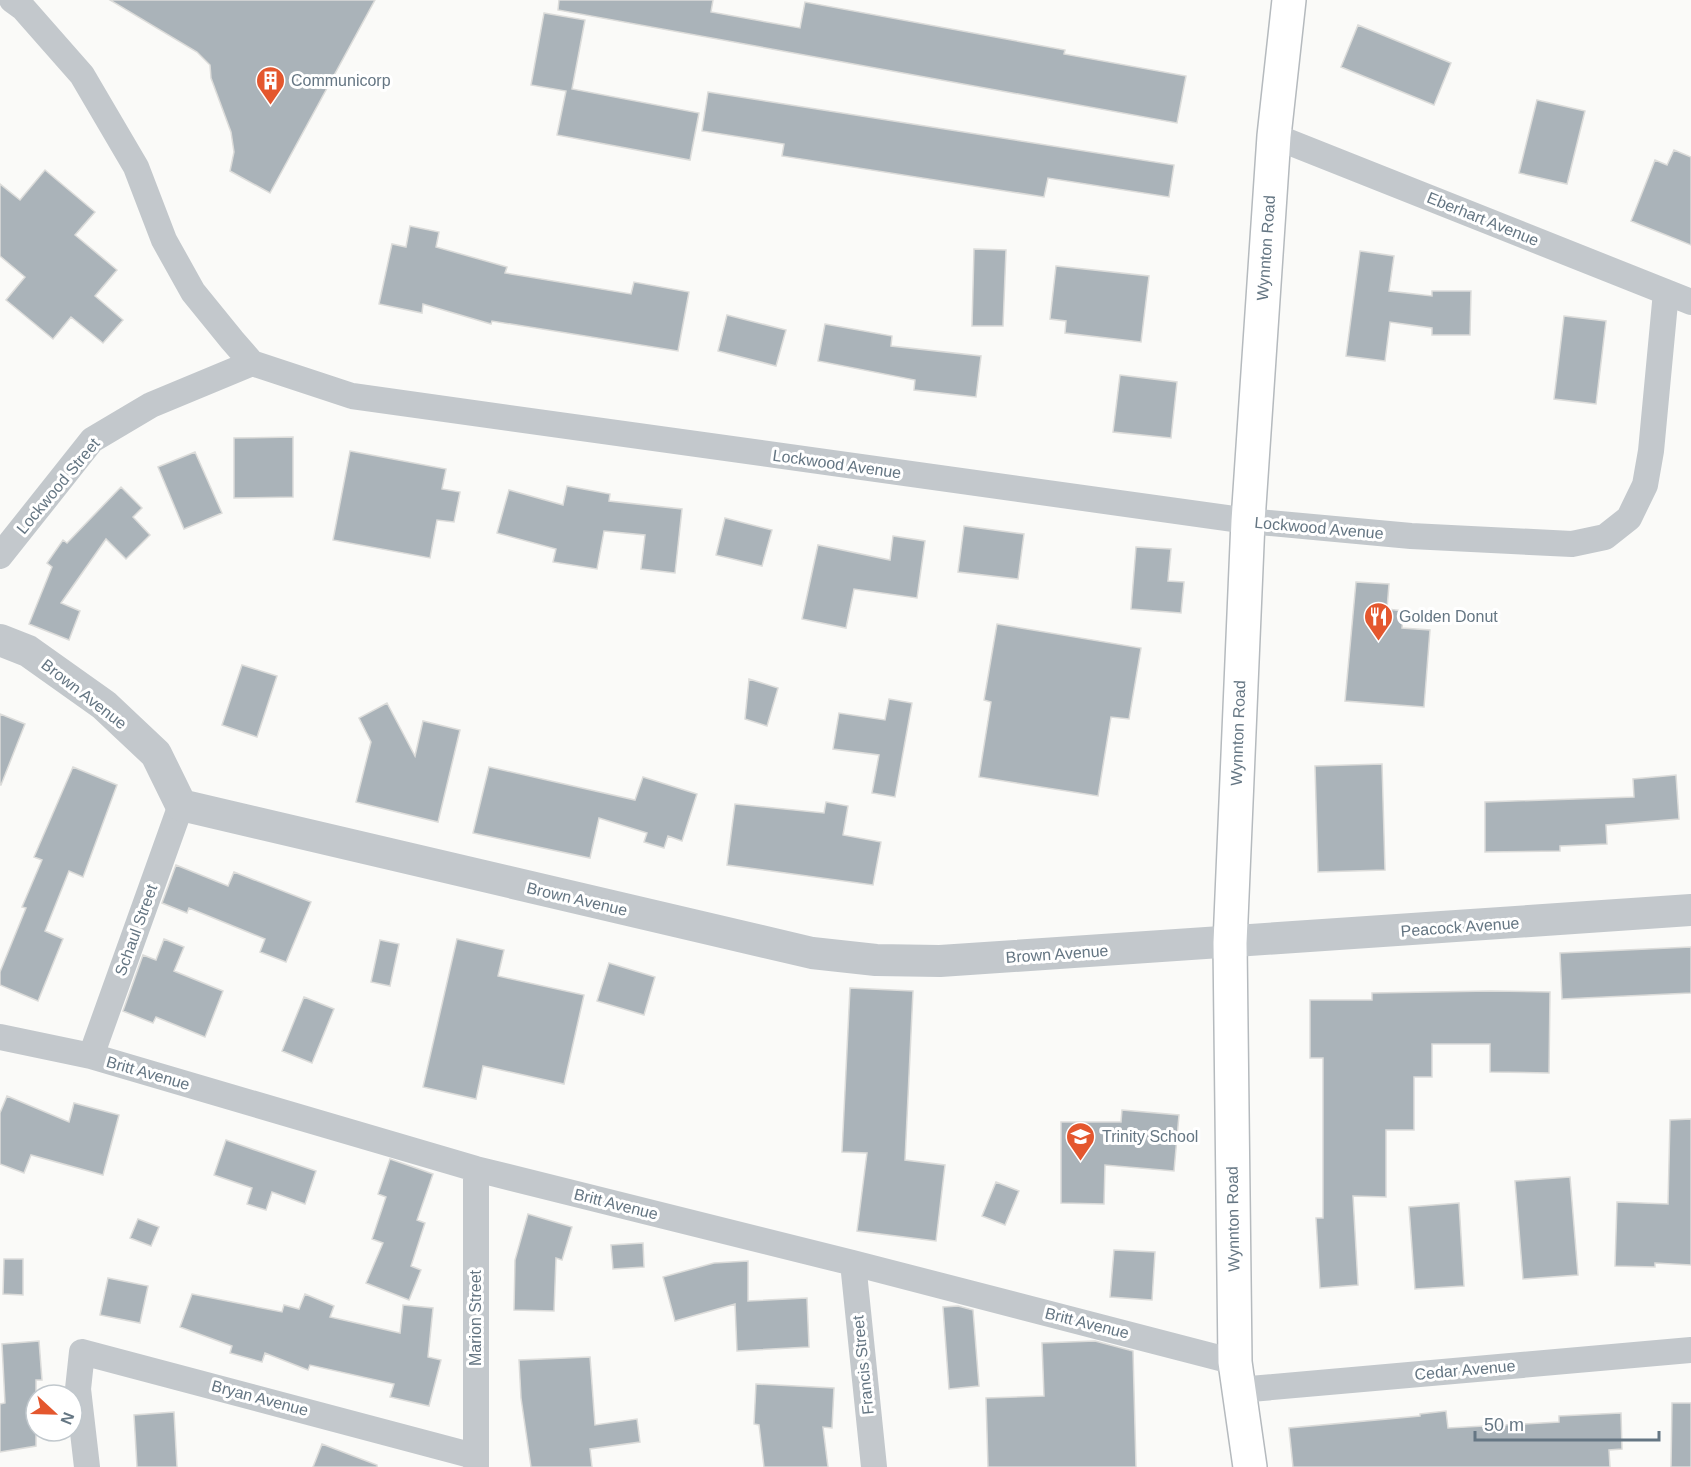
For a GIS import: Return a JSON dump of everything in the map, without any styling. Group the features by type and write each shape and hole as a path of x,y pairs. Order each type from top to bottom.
{"main road":[{"name":"Wynnton Road","path":"1250,1467 1237,1376 1230,943 1248,521 1274,136 1289,0"}],"street":[{"path":"12,0 23,8 82,75 136,167 164,240 193,292 252,363"},
{"name":"Eberhart Avenue","path":"1274,136 1691,302"},
{"name":"Lockwood Avenue","path":"252,363 352,396 1248,521 1411,536 1572,544 1605,537 1629,518 1645,485 1651,451 1666,292"},
{"name":"Lockwood Street","path":"0,556 92,440 151,405 252,363"},
{"name":"Brown Avenue","path":"0,640 28,651 104,705 156,754 181,805 812,953 876,960 940,961 1230,943"},
{"name":"Schaul Street","path":"91,1056 181,805"},
{"name":"Peacock Avenue","path":"1230,943 1691,910"},
{"name":"Britt Avenue","path":"0,1037 91,1056 476,1169 853,1263 1237,1376"},
{"name":"Marion Street","path":"475,1462 476,1169"},
{"name":"Francis Street","path":"853,1263 874,1467"},
{"name":"Cedar Avenue","path":"1237,1376 1691,1350"},
{"name":"Bryan Avenue","path":"87,1467 78,1389 82,1352 475,1462"}],"building":[{"name":"Communicorp","path":"110,0 375,0 270,193 230,171 234,152 231,132 211,78 210,65 197,52"},
{"path":"559,0 713,0 711,12 800,28 805,2 1065,50 1064,54 1186,76 1177,123 558,10"},
{"path":"544,13 585,20 572,89 699,113 690,160 557,135 566,91 531,85"},
{"path":"1358,25 1451,63 1434,105 1341,67"},
{"path":"708,92 1174,165 1169,197 1048,178 1044,197 782,156 784,144 702,131"},
{"path":"1537,100 1585,111 1567,184 1519,173"},
{"path":"1674,150 1691,157 1691,245 1631,221 1655,160 1667,165"},
{"path":"45,170 95,212 75,235 117,270 95,296 123,320 103,343 71,317 53,339 6,300 25,277 0,256 0,184 20,200"},
{"path":"410,226 439,232 436,247 507,267 505,273 631,294 634,282 689,292 678,351 492,321 491,324 423,304 422,313 379,304 392,244 406,247"},
{"path":"974,249 1006,250 1003,326 972,326"},
{"path":"1360,251 1394,256 1389,291 1432,296 1432,291 1471,291 1470,335 1432,335 1432,328 1390,322 1385,361 1346,356"},
{"path":"1056,266 1149,276 1141,342 1065,333 1066,321 1050,319"},
{"path":"727,315 786,330 776,366 718,351"},
{"path":"1564,316 1606,321 1596,404 1554,399"},
{"path":"825,324 892,336 891,346 981,356 976,397 914,390 915,380 818,361"},
{"path":"1120,375 1177,382 1171,438 1113,432"},
{"path":"293,437 293,497 234,498 234,438"},
{"path":"350,451 446,469 442,489 460,492 454,522 437,520 430,558 333,540"},
{"path":"195,452 222,513 184,529 158,467"},
{"path":"567,486 610,494 609,501 682,509 675,573 641,569 645,535 604,531 597,569 553,562 556,549 497,533 509,490 563,505"},
{"path":"121,487 142,508 133,517 150,535 126,559 106,539 61,603 80,611 69,640 29,624 52,567 47,563 63,540 67,543"},
{"path":"725,518 772,530 762,566 716,555"},
{"path":"964,526 1024,534 1018,579 958,572"},
{"path":"893,536 925,541 917,598 854,589 846,628 802,619 818,545 890,560"},
{"path":"1136,547 1171,549 1168,581 1184,582 1181,613 1131,609"},
{"path":"1356,582 1389,584 1387,609 1404,611 1402,628 1430,630 1424,707 1345,701"},
{"path":"997,624 1141,648 1129,719 1111,717 1098,796 979,777 991,702 984,700"},
{"path":"242,665 277,676 257,737 222,725"},
{"path":"749,679 778,688 767,726 745,719"},
{"path":"889,699 912,703 895,797 872,793 879,755 833,749 839,713 885,720"},
{"path":"387,703 415,756 423,721 460,730 438,822 356,802 371,742 359,718"},
{"path":"0,714 25,724 1,785 0,785"},
{"path":"1382,764 1385,870 1318,872 1315,766"},
{"path":"73,767 117,785 83,877 69,871 45,931 63,939 38,1001 0,985 0,972 26,908 22,907 42,860 34,857"},
{"path":"489,767 635,800 643,777 697,794 682,841 668,836 664,848 644,842 647,833 599,818 590,858 473,833"},
{"path":"1676,775 1679,819 1606,825 1607,844 1560,846 1560,851 1485,852 1485,802 1634,797 1633,779"},
{"path":"826,802 848,806 843,835 881,842 873,885 727,865 735,804 824,813"},
{"path":"176,865 228,886 234,872 311,902 286,962 260,952 265,939 189,908 187,913 162,903"},
{"path":"164,939 184,947 174,971 223,991 205,1037 156,1017 153,1023 123,1011 143,955 156,960"},
{"path":"457,939 504,950 498,976 584,995 564,1084 483,1066 476,1099 423,1087"},
{"path":"380,940 399,944 390,986 371,982"},
{"path":"1691,947 1691,993 1562,999 1560,953"},
{"path":"609,963 655,977 644,1015 597,1001"},
{"path":"850,988 913,991 905,1160 945,1165 936,1241 857,1231 867,1153 842,1152"},
{"path":"1550,992 1549,1073 1490,1072 1490,1044 1432,1044 1432,1077 1414,1077 1414,1130 1386,1130 1386,1197 1353,1196 1358,1285 1320,1288 1316,1218 1323,1218 1323,1058 1310,1058 1310,1000 1372,1000 1372,993"},
{"path":"304,997 334,1009 312,1063 282,1051"},
{"path":"7,1096 69,1122 74,1103 119,1115 103,1175 31,1155 24,1173 0,1164 0,1113"},
{"path":"1122,1110 1179,1115 1174,1171 1105,1165 1104,1204 1061,1203 1061,1122 1121,1122"},
{"path":"1691,1119 1691,1265 1655,1263 1655,1267 1615,1266 1617,1202 1668,1204 1670,1120"},
{"path":"226,1140 316,1171 305,1204 272,1192 266,1210 247,1204 252,1188 214,1175"},
{"path":"390,1159 433,1174 417,1220 425,1223 411,1266 421,1270 409,1300 366,1283 383,1243 372,1239 386,1197 378,1194"},
{"path":"1570,1177 1578,1275 1523,1279 1515,1181"},
{"path":"996,1182 1019,1191 1005,1225 982,1216"},
{"path":"1459,1203 1464,1286 1415,1289 1409,1207"},
{"path":"528,1214 572,1227 562,1260 556,1258 554,1311 514,1310 515,1260"},
{"path":"138,1219 159,1227 151,1246 130,1238"},
{"path":"643,1243 644,1267 613,1269 611,1245"},
{"path":"1114,1250 1155,1252 1152,1300 1110,1297"},
{"path":"4,1259 23,1259 23,1295 3,1294"},
{"path":"748,1261 748,1301 807,1298 809,1347 737,1351 735,1304 675,1321 663,1277 714,1263"},
{"path":"108,1278 148,1286 140,1323 100,1315"},
{"path":"192,1294 282,1312 284,1305 299,1309 305,1294 334,1306 330,1317 400,1333 403,1305 433,1308 428,1357 441,1360 429,1406 390,1397 394,1384 310,1365 308,1370 265,1353 262,1362 230,1353 232,1346 180,1327"},
{"path":"958,1306 973,1310 979,1386 949,1389 943,1307"},
{"path":"39,1341 42,1380 36,1380 36,1383 24,1383 24,1443 36,1443 36,1446 0,1452 0,1404 5,1403 2,1344"},
{"path":"1095,1341 1133,1351 1136,1467 988,1467 986,1398 1044,1396 1042,1343"},
{"path":"590,1357 595,1425 637,1419 640,1442 590,1449 592,1467 531,1467 521,1398 519,1360"},
{"path":"756,1384 834,1388 832,1428 823,1427 828,1467 764,1467 759,1425 754,1424"},
{"path":"1672,1403 1691,1403 1691,1467 1671,1467"},
{"path":"1446,1411 1448,1428 1559,1422 1559,1416 1621,1413 1622,1449 1609,1450 1610,1467 1293,1467 1289,1428 1420,1416 1420,1414"},
{"path":"174,1412 177,1467 137,1467 134,1415"},
{"path":"322,1444 377,1465 377,1467 313,1467"}],"place":[{"name":"Communicorp","path":"270,106"},
{"name":"Golden Donut","path":"1378,642"},
{"name":"Trinity School","path":"1081,1162"}]}
